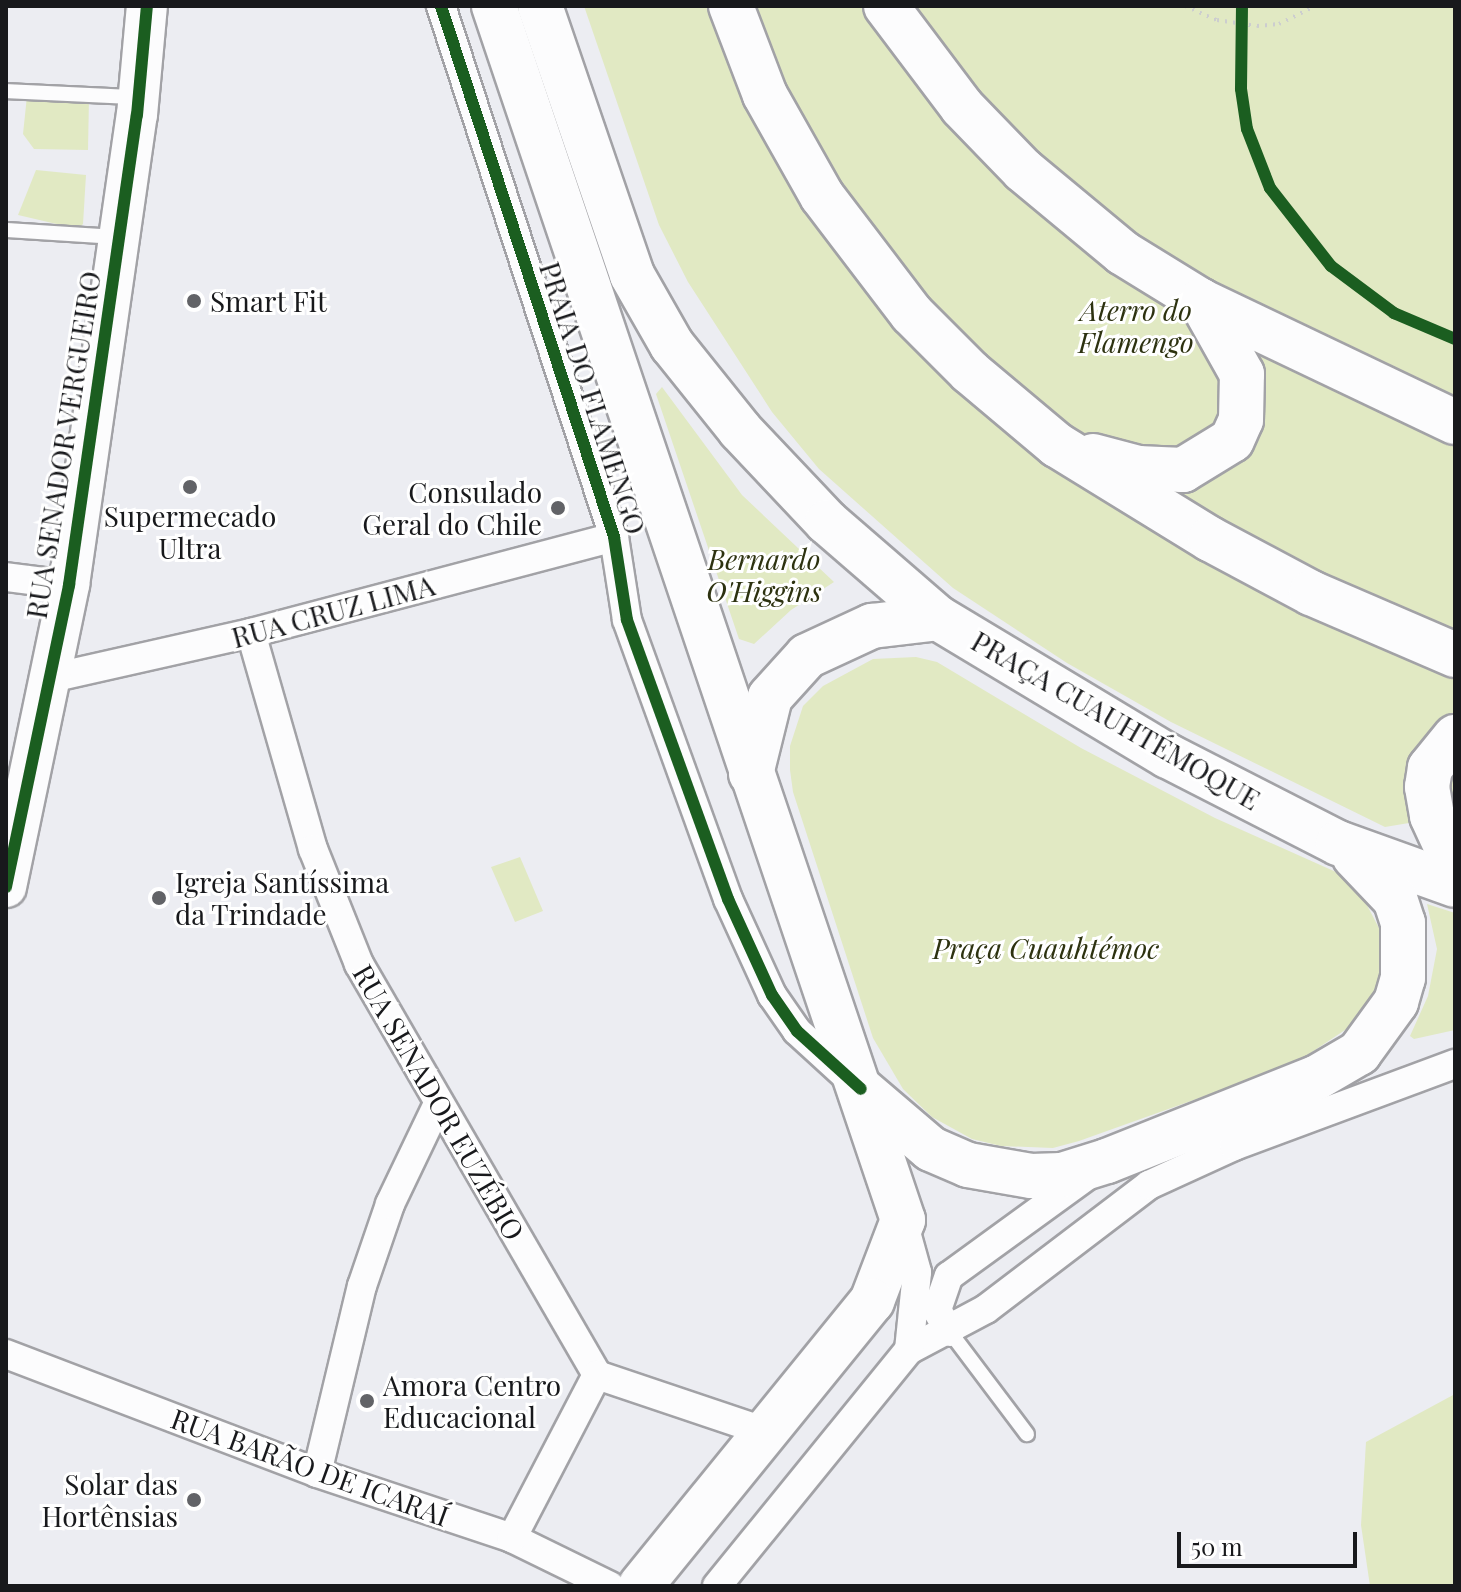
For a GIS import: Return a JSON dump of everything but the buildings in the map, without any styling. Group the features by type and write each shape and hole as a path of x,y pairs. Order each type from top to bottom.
{"main road":[{"name":"PRAIA DO FLAMENGO","path":"494,6 751,776 861,1089"},
{"path":"540,6 632,275 672,345 740,430 827,522 938,618"},
{"path":"731,6 765,95 822,196 865,257 970,372 1057,445 1210,539 1311,593 1455,655"},
{"path":"886,6 962,107 1023,170 1112,245 1201,301 1455,422"},
{"path":"1057,445 1161,471 1199,464 1232,440 1241,420 1242,374 1201,301"},
{"path":"751,776 770,697 807,656 872,626 938,618"},
{"name":"PRAÇA CUAUHTÉMOQUE","path":"938,618 1168,756 1338,843"},
{"path":"1455,737 1430,768 1427,787 1432,816 1455,866"},
{"path":"861,1089 931,1149 968,1165 1031,1176 1062,1175 1107,1161 1316,1078 1359,1053 1396,1002 1403,978 1403,923 1395,899 1377,875 1338,843"},
{"path":"1338,843 1455,885"},
{"path":"640,1586 769,1433 872,1301 903,1220 861,1089"}],"street":[{"name":"RUA SENADOR VERGUEIRO","path":"6,887 69,585 139,98 147,6"},
{"name":"PRAIA DO FLAMENGO","path":"441,6 614,537 627,620 728,899 772,995 797,1031 861,1089"},
{"name":"RUA CRUZ LIMA","path":"51,678 251,633 614,537"},
{"path":"6,577 69,585"},
{"name":"RUA SENADOR EUZÉBIO","path":"251,633 333,905 437,1106 597,1375"},
{"path":"717,1586 909,1350 950,1332 1149,1185 1234,1146 1455,1064"},
{"path":"317,1473 362,1286 390,1204 437,1106"},
{"path":"950,1332 937,1310 949,1276 1107,1161"},
{"path":"903,1220 917,1272 909,1350"},
{"name":"RUA BARÃO DE ICARAÍ","path":"6,1354 317,1473 512,1538 610,1586"},
{"path":"512,1538 597,1375 769,1433"}],"lane":[{"path":"6,91 139,98"},
{"path":"6,230 119,237"},
{"path":"950,1332 1027,1434"}],"path":[{"path":"1185,6 1240,30 1279,24 1315,6"},
{"path":"1240,30 1242,6"}],"green space":[{"name":"Aterro do Flamengo","path":"584,6 1455,6 1455,828 1415,822 1385,827 1171,722 1067,663 953,588 819,469 772,412 688,282 659,225"},
{"path":"27,96 89,98 88,150 34,149 23,134"},
{"path":"36,170 86,175 83,224 78,229 18,215"},
{"name":"Bernardo O'Higgins","path":"662,387 742,495 834,582 791,610 754,644 739,639 656,394"},
{"name":"Praça Cuauhtémoc","path":"916,657 937,662 1081,748 1215,818 1336,872 1359,890 1379,928 1381,979 1370,1002 1351,1026 1294,1064 1053,1148 1001,1146 972,1139 932,1117 903,1089 873,1038 793,792 790,770 790,746 803,706 823,686 873,659"},
{"path":"520,857 543,911 515,922 491,867"},
{"path":"1427,904 1455,913 1455,1030 1414,1039 1410,1036 1428,996 1437,949"},
{"path":"1455,1394 1455,1586 1370,1586 1361,1525 1366,1442"}],"cycle path":[{"path":"6,887 69,585 137,115 147,6"},
{"path":"441,6 614,537 627,620 728,899 772,995 797,1031 861,1089"},
{"path":"1242,6 1241,89 1247,129 1270,188 1331,266 1394,313 1455,339"}],"place":[{"name":"Smart Fit","path":"194,301"},
{"name":"Supermecado Ultra","path":"190,487"},
{"name":"Consulado Geral do Chile","path":"558,508"},
{"name":"Igreja Santíssima da Trindade","path":"159,898"},
{"name":"Amora Centro Educacional","path":"367,1401"},
{"name":"Solar das Hortênsias","path":"194,1500"}]}
